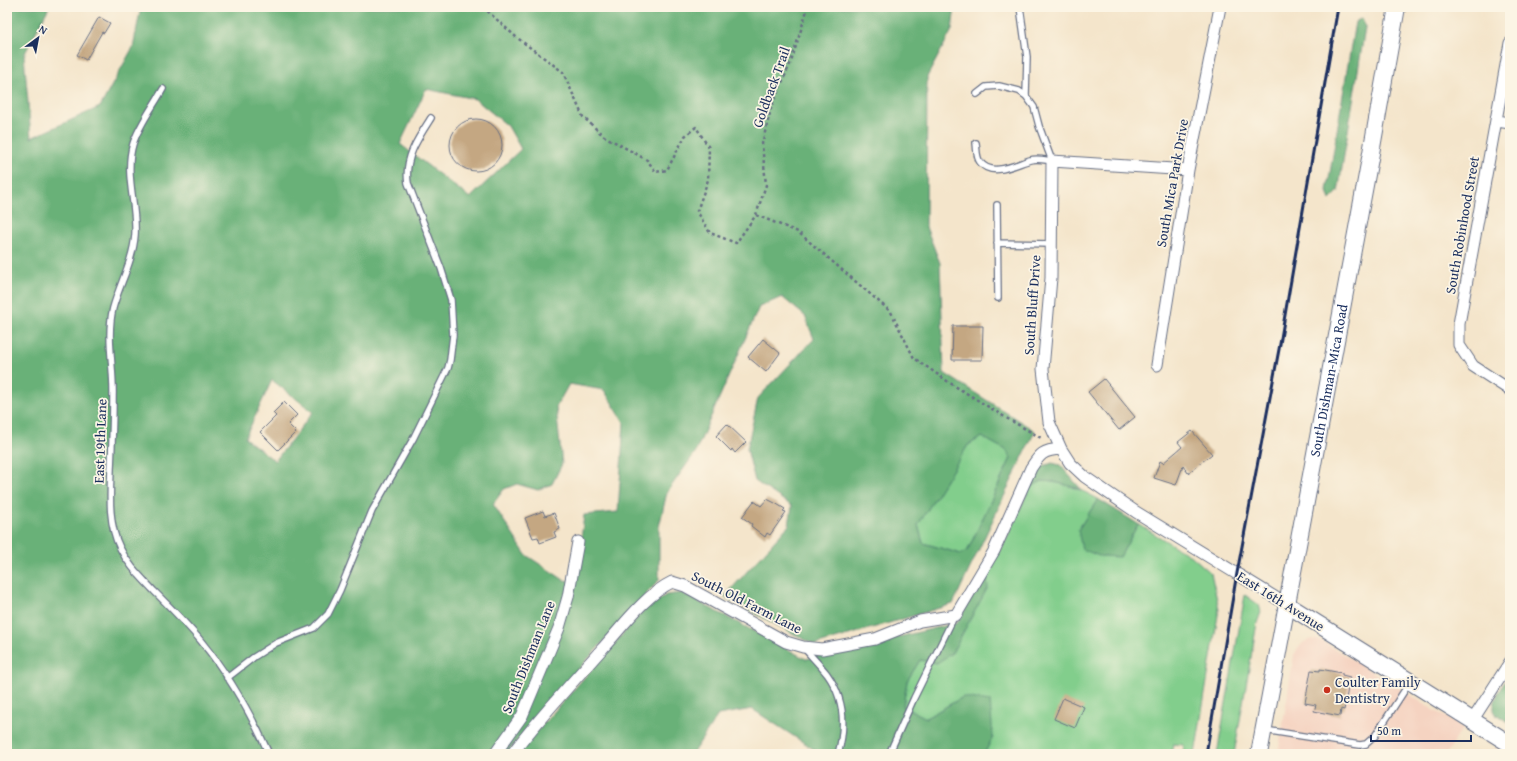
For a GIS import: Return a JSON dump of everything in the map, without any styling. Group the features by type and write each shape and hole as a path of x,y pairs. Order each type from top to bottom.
{"main road":[{"name":"South Dishman-Mica Road","path":"1259,754 1397,7"},
{"name":"East 16th Avenue","path":"1286,604 1510,744"}],"street":[{"name":"South Mica Park Drive","path":"1157,365 1188,170 1220,7"},
{"name":"South Robinhood Street","path":"1510,43 1459,324 1459,345 1473,366 1510,390"},
{"path":"1497,121 1510,123"},
{"path":"1052,161 1188,170"},
{"name":"South Bluff Drive","path":"1052,161 1051,278 1043,369 1049,422 1061,449"},
{"path":"956,615 994,551 1031,468 1039,456 1048,450 1061,449"},
{"name":"East 16th Avenue","path":"1061,449 1070,463 1085,478 1136,512 1286,604"},
{"name":"South Dishman Lane","path":"495,754 522,716 559,628 568,597 578,542"},
{"name":"South Old Farm Lane","path":"512,754 536,723 640,606 661,588 672,582 685,586 786,642 803,647 822,649 874,639 920,621 956,615"},
{"path":"1472,721 1510,662"}],"lane":[{"path":"1020,7 1027,57 1026,96"},
{"path":"976,143 977,156 980,162 985,166 992,168 1000,169 1010,167 1032,160 1052,161 1038,126 1034,106 1026,96 1019,91 999,86 986,87 977,94"},
{"name":"East 19th Lane","path":"163,89 133,145 131,180 136,224 135,238 129,266 113,308 111,323 110,340 114,395 110,498 112,521 115,537 126,561 201,641 227,678 269,754"},
{"path":"227,678 254,657 276,643 314,628 328,614 340,590 372,511 414,438 449,364 453,335 450,300 446,281 408,183 407,176 413,146 431,118"},
{"path":"997,206 998,298"},
{"path":"997,243 1052,244"},
{"path":"889,754 914,698 956,615"},
{"path":"803,647 828,675 843,713 843,737 838,754"},
{"path":"1264,730 1360,745 1366,744 1375,736 1410,682"}],"path":[{"name":"Goldback Trail","path":"483,7 516,37 563,72 584,117 604,136 647,160 656,172 667,170 685,136 696,127 709,148 708,180 697,211 710,234 736,243 756,216 766,186 762,144 763,137 772,105 791,62 808,7"},
{"path":"756,216 798,232 890,312 914,358 950,383 1008,419 1061,449"}],"shaded area":[{"path":"1311,639 1322,641 1463,728 1446,754 1278,754 1294,655 1304,642"}],"green space":[{"path":"7,7 49,7 24,55 31,138 100,107 133,47 141,7 955,7 952,30 927,77 926,227 940,263 944,373 1035,431 953,604 815,645 724,597 789,525 792,506 755,481 747,449 758,398 814,339 805,316 782,297 759,307 695,453 667,492 659,527 659,580 532,721 507,754 7,754","holes":["426,89 475,99 508,126 521,149 470,198 400,144","272,380 313,412 275,461 245,438","569,384 604,390 624,422 618,512 584,515 576,582 564,580 526,555 493,504 504,489 517,484 538,490 552,484 562,464 556,407","982,437 1006,450 1011,458 968,550 961,554 923,543 918,525 968,445"]},
{"path":"1362,18 1365,28 1338,192 1330,200 1327,191 1355,22"},
{"path":"982,437 1006,450 1011,458 968,550 961,554 923,543 918,525 968,445"},
{"path":"1052,463 1060,465 1081,489 1054,482 1042,481 1030,487 1041,467"},
{"path":"1042,481 1072,487 1098,499 1078,530 1120,557 1138,524 1194,558 1211,573 1219,609 1195,754 1183,754 1184,745 1173,744 1171,754 984,754 993,737 963,697 926,718 903,706 907,681 920,660 937,663 1008,535 1030,487"},
{"path":"1098,499 1138,524 1120,557 1099,556 1082,549 1078,530"},
{"path":"986,573 988,587 952,653 937,663 920,660 907,681 903,706 926,718 963,697 990,701 993,737 984,754 821,754 752,709 718,715 692,754 519,754 530,739 644,610 666,595 682,593 806,659 957,623"},
{"path":"1245,595 1259,605 1261,612 1257,623 1234,754 1217,754"},
{"path":"1510,674 1510,723 1496,714 1494,705 1501,688"}],"building":[{"path":"99,17 110,23 104,33 102,32 86,60 77,55"},
{"path":"471,119 481,119 495,126 502,140 502,150 495,164 481,171 471,171 461,167 454,160 450,150 450,140 454,130 461,123"},
{"path":"953,326 983,326 982,360 952,360"},
{"path":"763,339 780,353 766,372 748,357"},
{"path":"1104,379 1135,417 1119,430 1088,392"},
{"path":"284,402 297,415 288,424 296,432 278,450 260,432 276,416 273,413"},
{"path":"727,424 746,442 735,453 716,436"},
{"path":"1192,431 1212,454 1188,473 1183,466 1176,485 1154,478 1160,461 1163,463 1182,447 1178,442"},
{"path":"767,499 785,509 783,511 786,512 770,535 767,533 765,537 751,526 752,524 742,517 754,501 761,506"},
{"path":"543,511 545,516 554,513 560,529 554,532 556,537 540,543 538,537 533,538 525,518"},
{"name":"Coulter Family Dentistry","path":"1320,669 1342,673 1342,675 1350,677 1344,710 1341,709 1340,716 1314,711 1316,705 1305,703 1311,670 1320,671"},
{"path":"1063,698 1084,707 1075,728 1054,719"}],"railway":[{"path":"1206,754 1237,573 1280,344 1338,7"}],"place":[{"name":"Coulter Family Dentistry","path":"1327,690"}]}
